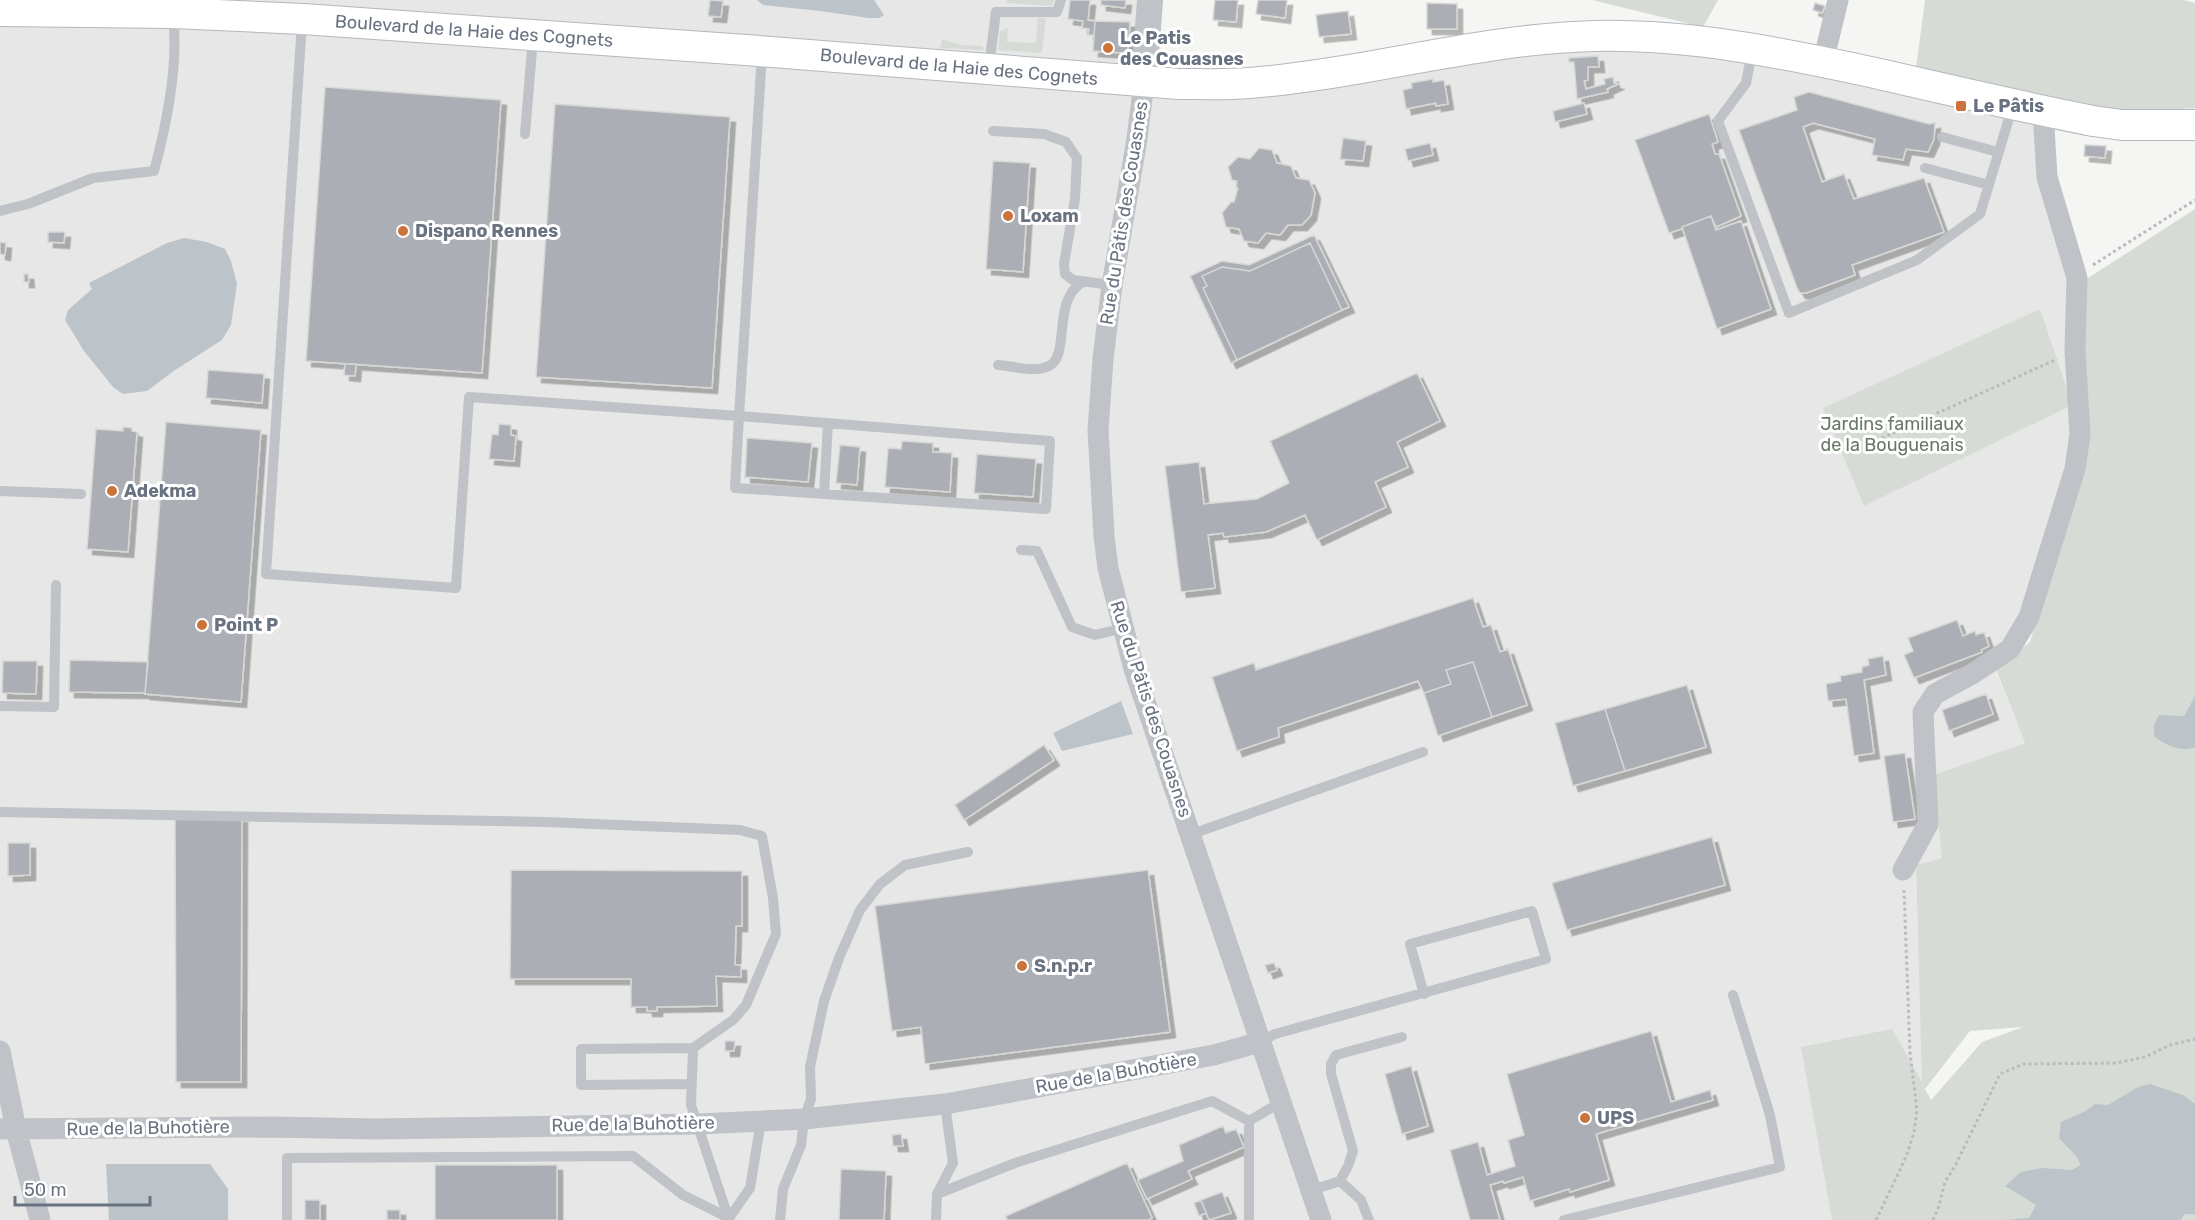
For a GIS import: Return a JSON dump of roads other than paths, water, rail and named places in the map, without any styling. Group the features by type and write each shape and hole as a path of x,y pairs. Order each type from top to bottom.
{"main road":[{"name":"Boulevard de la Haie des Cognets","path":"0,11 172,6 303,19 762,51 1179,84 1249,83 1359,68 1490,45 1592,36 1671,37 1823,62 2092,121 2122,125 2195,125"}],"street":[{"name":"Rue du Pâtis des Couasnes","path":"1149,0 1144,82 1137,139 1112,285 1103,358 1098,430 1104,536 1114,596 1134,669 1192,834 1321,1220"},
{"path":"1823,62 1838,0"},
{"path":"1903,870 1928,824 1923,712 1935,694 1972,674 2010,649 2029,617 2075,469 2080,434 2075,351 2077,278 2047,177 2043,111"},
{"name":"Rue de la Buhotière","path":"8,1129 273,1127 375,1129 698,1124 804,1119 945,1104 1214,1055 1260,1042"},
{"path":"0,1051 8,1129 40,1220"}],"lane":[{"path":"989,69 996,12 1057,12 1061,0"},
{"path":"0,211 28,204 93,178 154,171 164,134 176,41 172,6"},
{"path":"303,19 286,242 266,574 456,588 469,397 739,416 1050,441 1046,509 735,488 739,416 762,51"},
{"path":"525,134 533,35"},
{"path":"1753,49 1746,83 1718,121 1789,313 1917,260 1980,214 2013,104"},
{"path":"993,131 1044,134 1066,142 1077,158 1075,199 1064,264 1065,274 1069,278 1083,282 1112,285"},
{"path":"1942,137 1998,152"},
{"path":"1925,168 1989,185"},
{"path":"998,365 1035,369 1050,365 1058,357 1069,296 1076,286 1083,282"},
{"path":"824,494 828,423"},
{"path":"0,490 81,494"},
{"path":"1021,550 1037,551 1072,627 1095,635 1124,628"},
{"path":"0,706 54,707 56,585"},
{"path":"1192,834 1423,752"},
{"path":"0,812 546,822 740,830 762,836 774,898 776,934 742,1010 733,1020 693,1048 581,1049 581,1085 691,1084"},
{"path":"780,1220 783,1189 801,1145 804,1119 811,1099 810,1067 824,1001 838,958 860,910 880,884 904,865 968,852"},
{"path":"1260,1042 1275,1034 1424,994 1546,959 1532,911 1410,944 1424,994"},
{"path":"1564,1220 1780,1167 1770,1115 1733,996"},
{"path":"1312,1190 1340,1181 1353,1151 1331,1074 1331,1064 1336,1055 1402,1037"},
{"path":"693,1048 691,1105 729,1219"},
{"path":"937,1194 1015,1163 1212,1101 1250,1121"},
{"path":"1250,1121 1281,1102"},
{"path":"936,1220 937,1194 953,1163 945,1104"},
{"path":"729,1219 750,1188 759,1120"},
{"path":"1249,1220 1250,1121"},
{"path":"287,1220 287,1158 633,1156 683,1195 729,1219"},
{"path":"1340,1181 1361,1200 1369,1220"}],"place":[{"name":"Le Patis des Couasnes","path":"1108,48"},
{"name":"Le Pâtis","path":"1961,106"},
{"name":"Loxam","path":"1008,216"},
{"name":"Dispano Rennes","path":"403,231"},
{"name":"Adekma","path":"112,491"},
{"name":"Point P","path":"202,625"},
{"name":"S.n.p.r","path":"1022,966"},
{"name":"UPS","path":"1585,1118"}],"park label":[{"name":"Jardins familiaux de la Bouguenais","path":"1892,434"}]}
